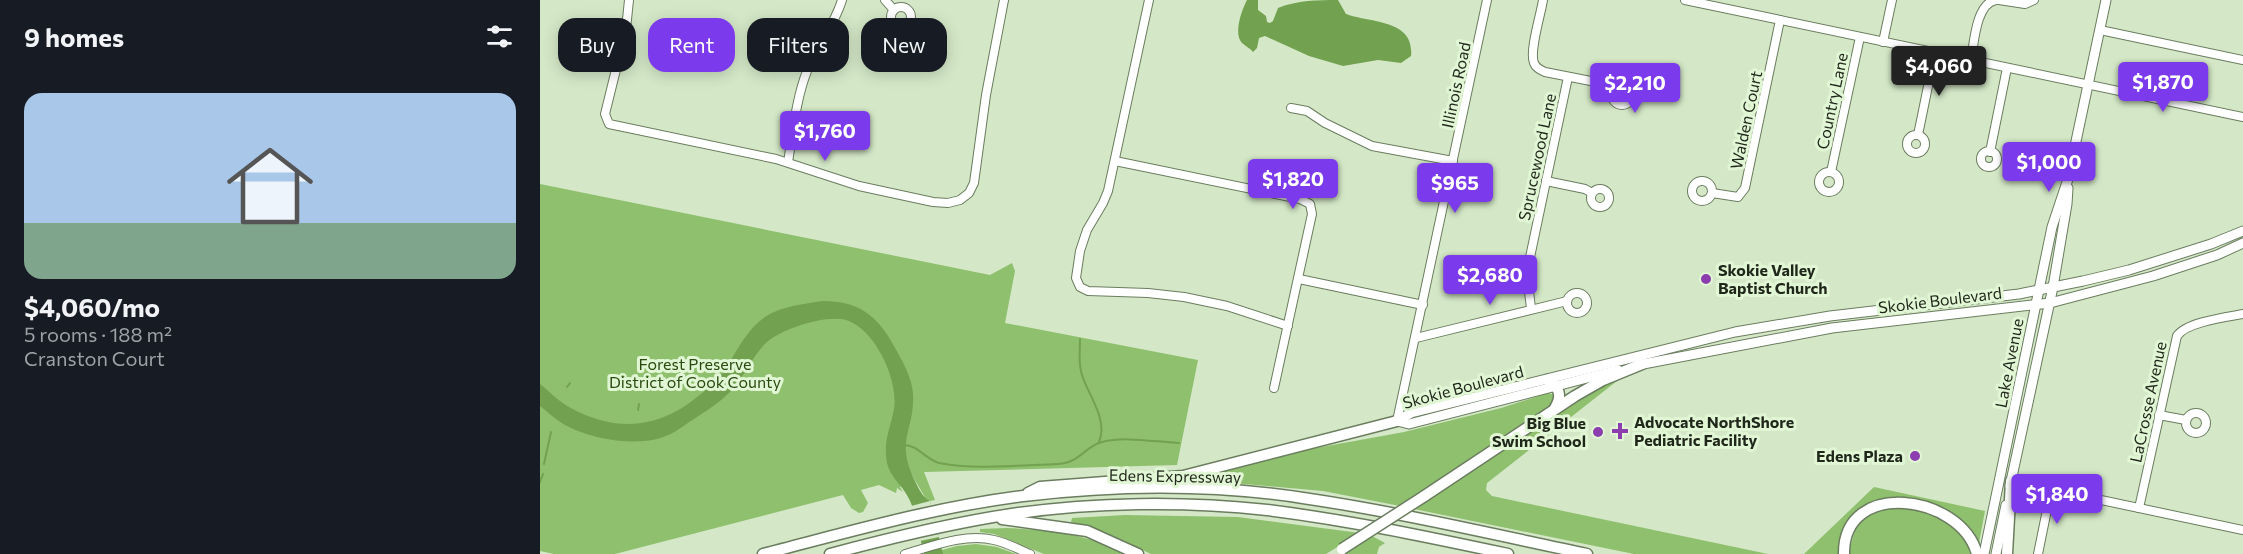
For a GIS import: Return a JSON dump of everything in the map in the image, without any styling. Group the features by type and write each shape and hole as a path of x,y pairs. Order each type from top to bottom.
{"highway":[{"path":"1339,552 1603,380 1642,364"},
{"path":"1551,383 1560,393 1560,400 1554,411"},
{"path":"1024,496 1040,486 1183,476 1397,421"},
{"path":"2007,554 2012,481"},
{"name":"Edens Expressway","path":"763,554 933,511 1024,496 1119,489 1176,488 1291,496 1381,511 1587,554"},
{"path":"1844,554 1846,536 1861,513 1879,506 1904,503 1928,508 1952,518 1969,534 1977,554"},
{"name":"Edens Expressway","path":"830,554 918,531 992,517 1059,509 1139,504 1265,510 1369,525 1508,554"},
{"path":"992,517 1087,531 1138,554"}],"main road":[{"name":"Lake Avenue","path":"1984,554 2038,290 2052,227 2068,179 2106,0"},
{"name":"Lake Avenue","path":"1996,554 2050,303 2067,204 2068,179"},
{"name":"Skokie Boulevard","path":"1397,421 1409,423 1721,335 1830,316 2019,294 2129,270 2211,244 2243,231"},
{"name":"Skokie Boulevard","path":"1551,383 1832,328 2050,303 2153,276 2217,255 2243,243"}],"street":[{"path":"629,0 626,29 605,114 609,124 788,162 858,186 933,202 948,203 965,197 972,188 976,176 986,95 1004,0"},
{"path":"788,162 804,80 842,0"},
{"path":"885,0 894,10"},
{"path":"1149,0 1105,199 1083,240 1077,272 1080,286 1093,291 1157,293 1207,301 1288,326"},
{"name":"Illinois Road","path":"1397,421 1487,0"},
{"name":"Sprucewood Lane","path":"1532,308 1528,284 1529,262 1568,76 1545,72 1534,63 1533,53 1544,0"},
{"path":"1684,0 2243,117"},
{"path":"1883,42 1892,0"},
{"path":"1971,60 1983,8 1991,1 1997,0 2025,4 2034,0"},
{"name":"Walden Court","path":"1712,193 1738,197 1745,188 1780,20"},
{"path":"2100,30 2243,60"},
{"name":"Country Lane","path":"1831,172 1860,37"},
{"path":"1918,135 1935,52"},
{"path":"1990,152 2007,68"},
{"path":"1568,76 1606,84 1614,89"},
{"path":"1291,108 1307,111 1325,123 1372,146 1453,161"},
{"path":"1115,160 1307,202 1311,206 1312,214 1299,279 1274,388"},
{"path":"1546,181 1585,189 1592,193"},
{"path":"1299,279 1423,305"},
{"path":"1416,338 1567,301"},
{"name":"LaCrosse Avenue","path":"2139,508 2174,340 2180,331 2189,326 2243,314"},
{"path":"2159,415 2187,420"},
{"path":"2012,481 2243,530"},
{"path":"2037,554 2051,490"},
{"path":"905,554 966,538 992,540 1030,554"}],"green space":[{"name":"Forest Preserve District of Cook County","path":"540,184 990,275 1012,263 1015,271 1005,323 1198,360 1177,465 924,472 935,500 926,499 912,475 900,487 903,492 897,488 896,493 879,485 861,490 868,503 863,512 859,513 851,508 843,495 615,554 554,554 540,551"},
{"path":"1622,377 1487,483 1486,490 1492,496 1768,554 1634,554 1414,509 1608,381"},
{"path":"1548,393 1555,395 1553,403 1400,506 1323,491 1201,480 1201,476 1294,452 1404,432 1501,408"},
{"path":"1874,487 1985,511 1979,543 1977,544 1965,524 1946,509 1923,500 1899,497 1876,501 1857,511 1843,529 1838,554 1804,554"},
{"path":"1898,508 1932,515 1953,526 1967,543 1970,554 1849,554 1858,525 1863,519 1876,512"},
{"path":"1125,515 1238,517 1360,533 1326,554 1151,554 1101,531 1071,522 1072,518"},
{"path":"1007,528 1081,537 1096,541 1123,554 1044,554 994,534 980,532 980,529"},
{"path":"1372,536 1385,543 1379,547 1377,554 1345,554"},
{"path":"976,544 997,547 1016,554 927,554 957,546"}],"shaded area":[{"path":"1247,0 1258,0 1258,10 1266,16 1267,22 1270,23 1278,8 1285,5 1308,1 1338,0 1346,14 1378,21 1399,29 1406,35 1410,44 1411,56 1401,63 1378,60 1343,66 1309,56 1265,36 1259,38 1257,48 1253,52 1242,43 1238,34 1241,15"},
{"path":"823,301 850,305 870,315 885,332 904,365 913,394 906,454 917,485 930,501 943,554 924,554 911,503 893,477 887,463 886,442 895,402 891,378 885,362 873,341 862,329 849,321 829,319 817,321 792,328 771,339 759,350 730,392 710,408 666,436 630,441 591,435 565,425 540,406 540,384 569,407 602,421 635,424 666,416 682,408 716,382 751,330 765,317 785,308"}],"pier":[{"path":"930,501 939,537 920,541 911,506"}],"waterway":[{"path":"1080,339 1081,373 1100,418 1099,442"},
{"path":"567,387 570,383"},
{"path":"638,410 639,404"},
{"path":"544,464 551,432"},
{"path":"904,445 913,447 939,463 982,467 1066,463 1096,444 1111,440 1130,439 1179,443"},
{"path":"540,482 543,474"}],"place":[{"name":"Skokie Valley Baptist Church","path":"1706,279"},
{"name":"Advocate NorthShore Pediatric Facility","path":"1620,431"},
{"name":"Big Blue Swim School","path":"1598,432"},
{"name":"Edens Plaza","path":"1915,456"}]}
